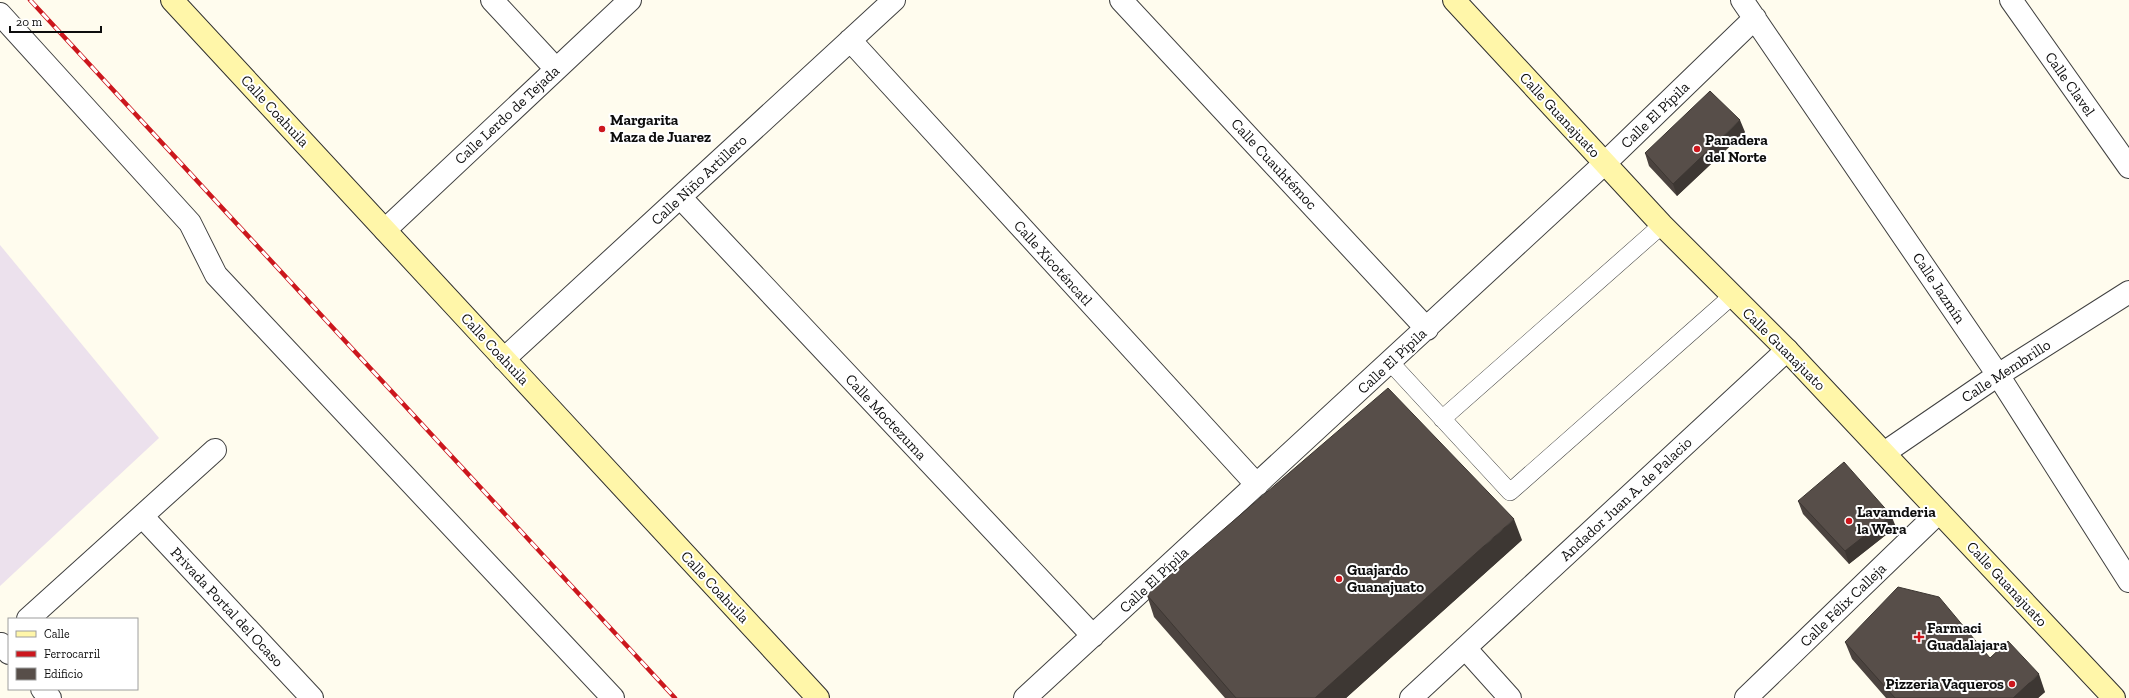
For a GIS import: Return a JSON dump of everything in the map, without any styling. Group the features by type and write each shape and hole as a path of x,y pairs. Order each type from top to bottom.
{"street":[{"name":"Calle Coahuila","path":"172,0 818,698"},
{"path":"492,0 556,69"},
{"name":"Calle Lerdo de Tejada","path":"384,230 630,0"},
{"name":"Calle Niño Artillero","path":"504,359 894,0"},
{"name":"Calle Cuauhtémoc","path":"1121,0 1427,328"},
{"name":"Calle Guanajuato","path":"1454,0 1662,225 1787,350 2114,698"},
{"name":"Calle Jazmín","path":"1742,0 1998,375 2129,581"},
{"name":"Calle Clavel","path":"2011,0 2129,167"},
{"path":"0,14 190,223 216,275 613,698"},
{"name":"Calle El Pípila","path":"1025,698 1605,163 1755,18"},
{"name":"Calle Xicoténcatl","path":"850,40 1256,485"},
{"name":"Calle Moctezuma","path":"680,197 1093,636"},
{"name":"Calle Membrillo","path":"1884,453 1998,375 2129,292"},
{"name":"Andador Juan A. de Palacio","path":"1412,698 1787,350"},
{"path":"29,618 215,450"},
{"name":"Calle Félix Calleja","path":"1746,698 1939,512"},
{"name":"Privada Portal del Ocaso","path":"142,516 312,698"},
{"path":"1465,648 1510,698"},
{"path":"43,690 50,698"}],"lane":[{"path":"1442,419 1662,225"},
{"path":"1390,362 1510,492 1732,296"}],"shaded area":[{"path":"0,245 159,438 0,586"}],"building":[{"name":"Panadera del Norte","path":"1710,91 1740,120 1673,184 1645,153"},
{"name":"Guajardo Guanajuato","path":"1388,388 1514,519 1315,698 1236,698 1147,595"},
{"name":"Lavamderia la Wera","path":"1844,462 1891,515 1845,551 1798,501"},
{"name":"Farmaci Guadalajara","path":"1898,587 1939,597 1990,658 2008,641 2039,674 2013,698 1895,698 1845,642"}],"railway":[{"path":"30,0 675,698"}],"place":[{"name":"Margarita Maza de Juarez","path":"602,129"},
{"name":"Panadera del Norte","path":"1697,149"},
{"name":"Lavamderia la Wera","path":"1849,521"},
{"name":"Guajardo Guanajuato","path":"1339,579"},
{"name":"Farmaci Guadalajara","path":"1919,637"},
{"name":"Pizzeria Vaqueros","path":"2012,684"}]}
